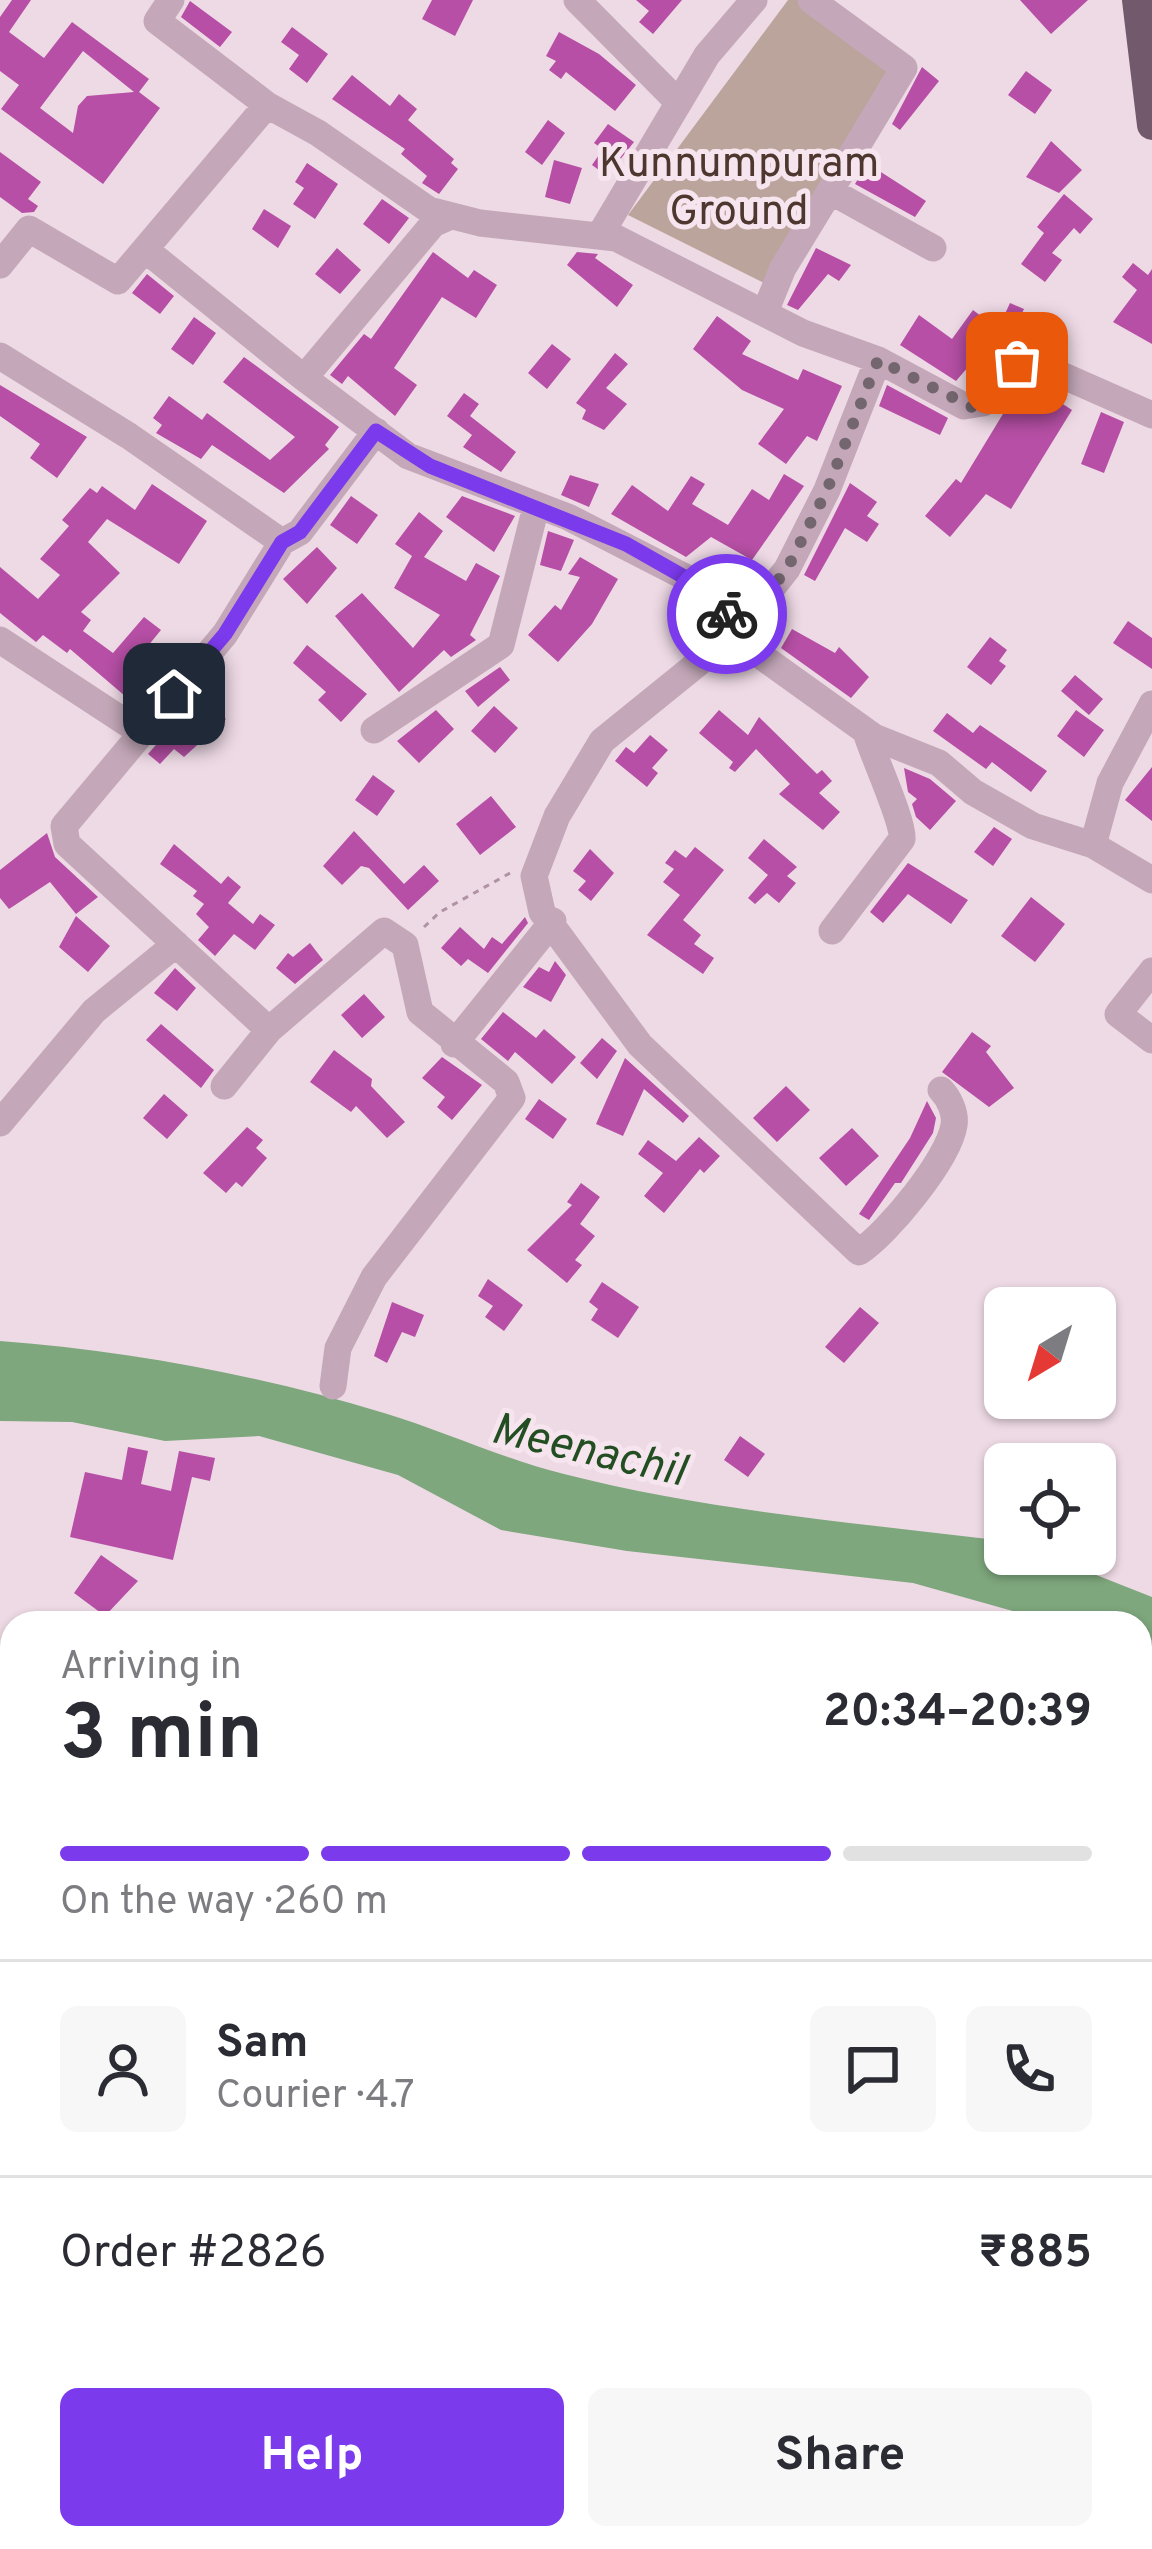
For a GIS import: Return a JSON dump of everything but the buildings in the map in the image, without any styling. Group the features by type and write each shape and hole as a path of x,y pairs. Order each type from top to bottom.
{"main road":[{"path":"1137,0 1152,125"}],"street":[{"path":"171,0 157,21 267,105 318,133 429,211 600,235 648,250 803,333 878,360 964,406 983,403 1017,363 1032,362 1152,415"},
{"path":"577,0 678,102"},
{"path":"600,235 707,55 754,0"},
{"path":"765,312 783,268 904,68 811,0"},
{"path":"0,265 29,229 118,281 267,105"},
{"path":"830,191 933,248"},
{"path":"304,378 433,224 451,216"},
{"path":"147,251 408,456 626,544 686,578 722,605 761,656 866,732 939,764 973,792 1033,826 1093,845 1152,880"},
{"path":"0,356 129,436 282,542"},
{"path":"878,360 827,490 787,569 738,631 602,741 557,816 534,876 536,898 597,993 640,1045 859,1252 884,1236 936,1162 955,1124 949,1099 941,1090"},
{"path":"269,1030 64,836 68,817 225,634 282,542 300,532 376,431"},
{"path":"374,730 501,645 536,507"},
{"path":"0,640 142,733"},
{"path":"1093,845 1110,783 1152,704"},
{"path":"832,931 902,839 904,826 883,788 866,732"},
{"path":"454,1044 553,921"},
{"path":"224,1086 269,1030 384,931 405,945 421,1012 454,1044 506,1082 512,1098 374,1277 338,1348 334,1386"},
{"path":"0,1124 94,1011 176,944"},
{"path":"1152,971 1118,1014 1152,1040"}],"path":[{"path":"405,945 440,912 541,856"}],"green space":[{"name":"Kunnumpuram Ground","path":"788,0 806,0 901,68 766,284 628,215"}],"shaded area":[{"path":"0,1341 146,1358 290,1387 406,1420 541,1468 618,1487 783,1515 984,1539 984,1575 1096,1575 1152,1597 1152,1611 1012,1611 913,1583 627,1551 501,1530 398,1475 259,1436 165,1441 72,1422 0,1421"}],"way so far":[{"path":"727,614 738,631 787,569 827,490 878,360 974,408 1017,363"}],"route":[{"path":"174,694 225,634 282,542 300,532 376,431 408,456 452,476 568,517 626,544 686,578 727,614"}],"water label":[{"name":"Meenachil","path":"589,1448"}]}
